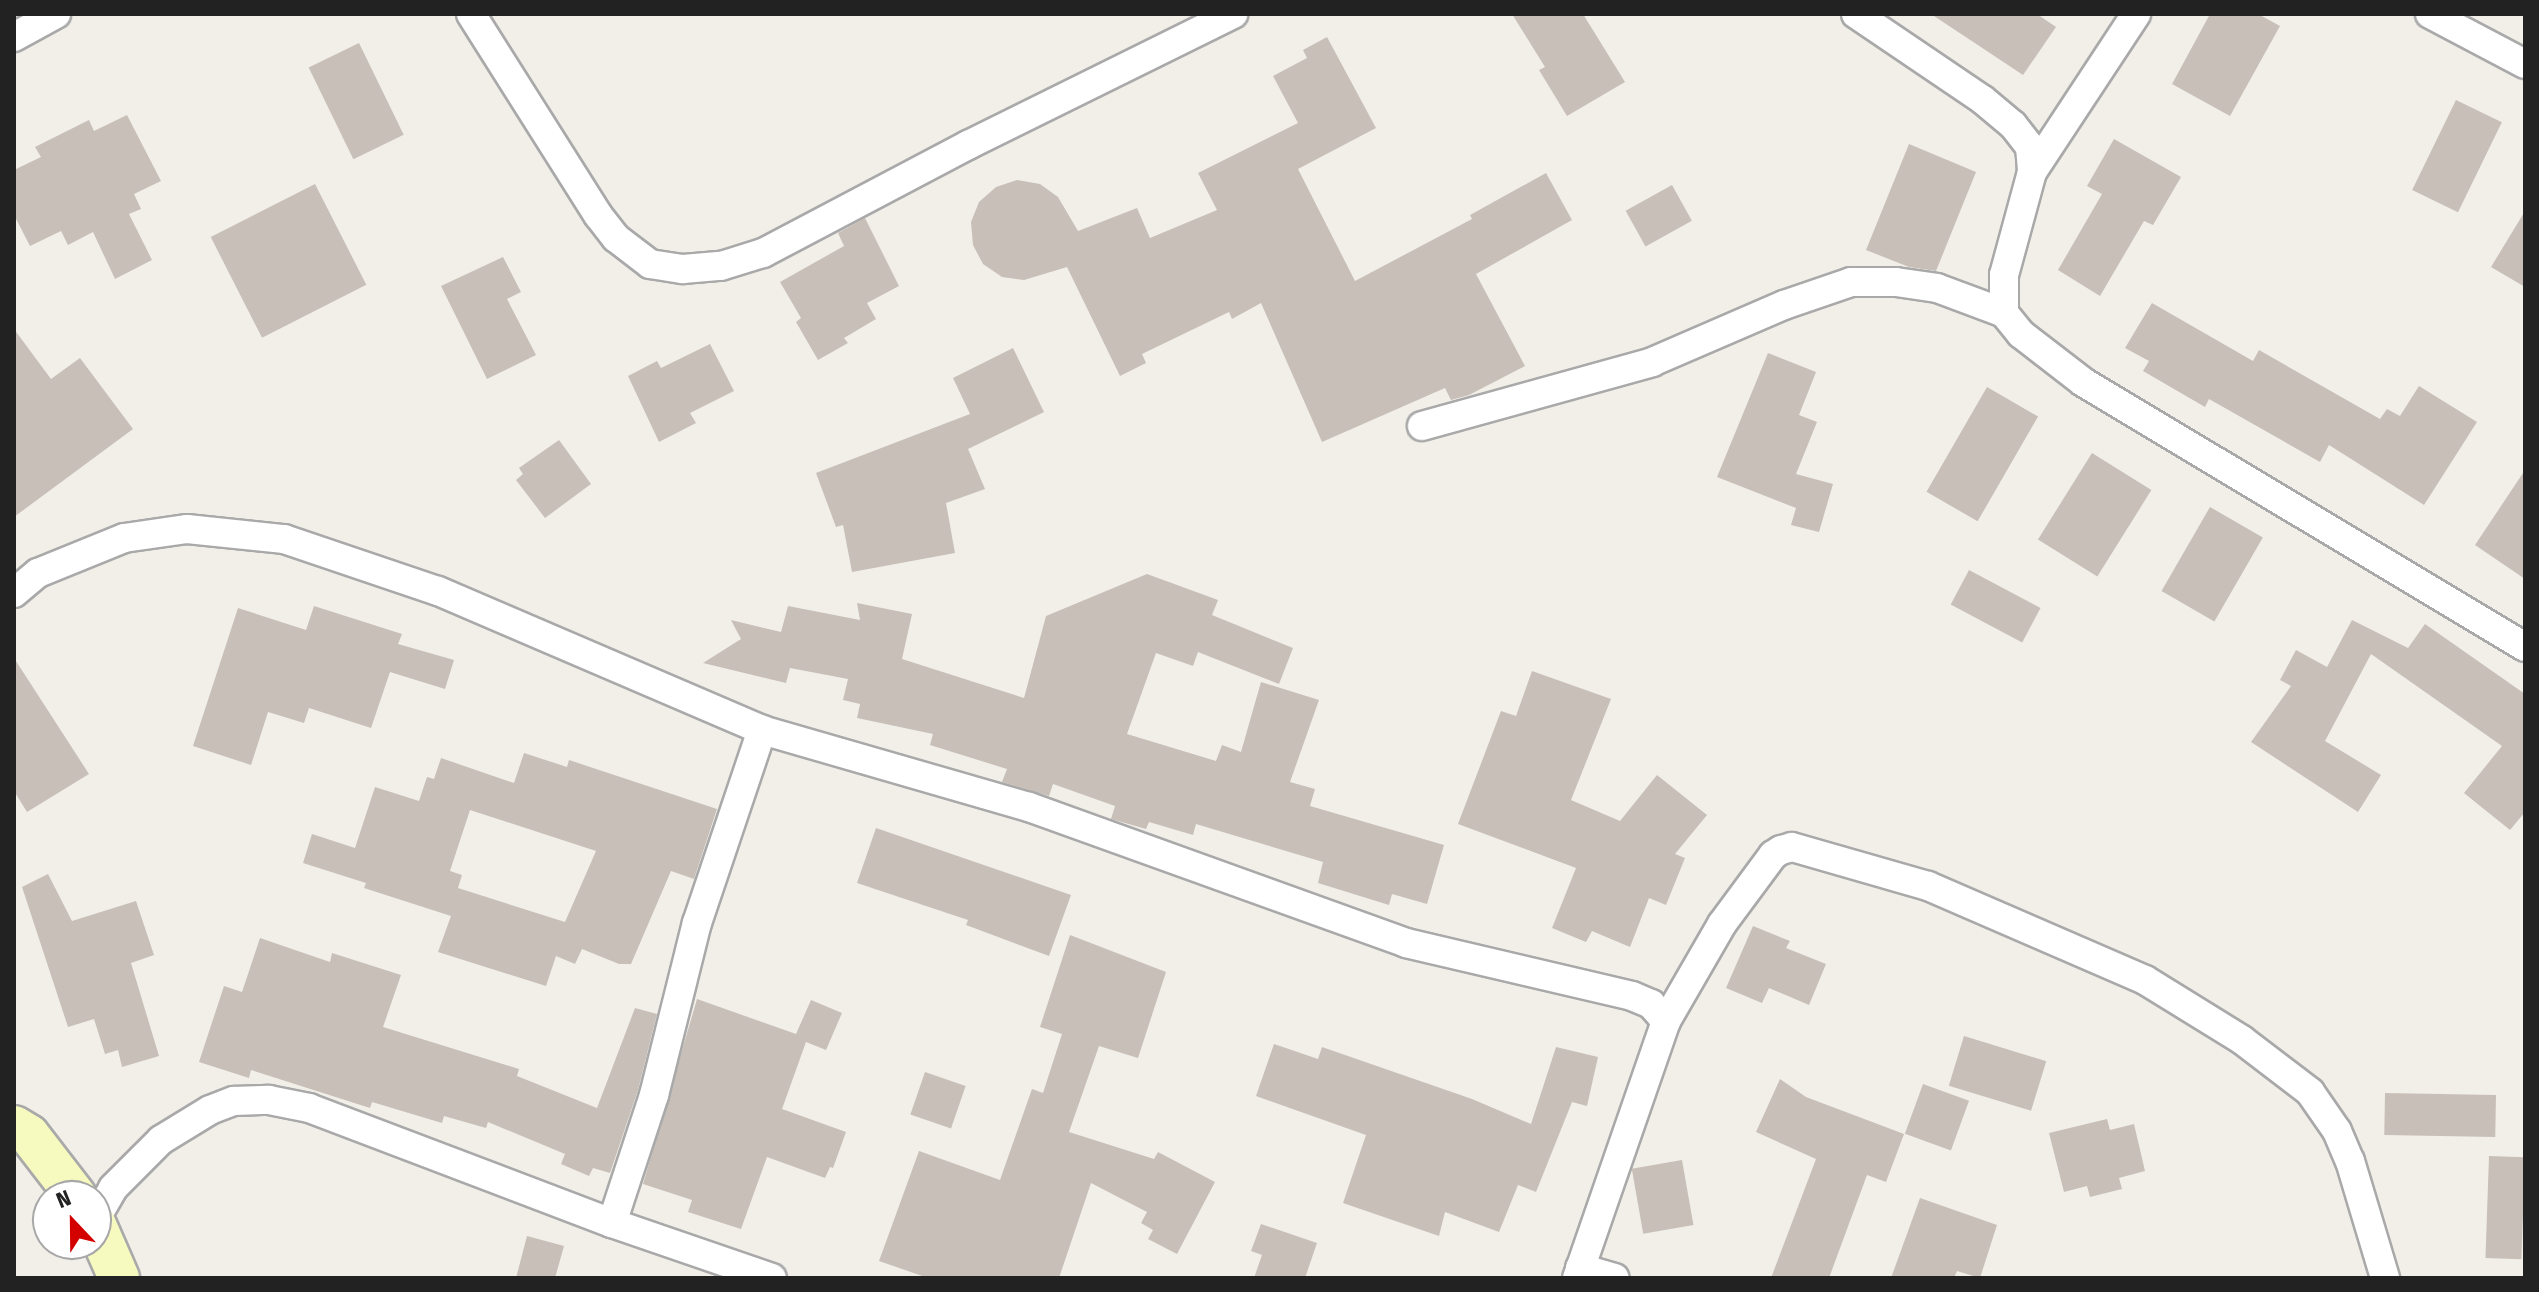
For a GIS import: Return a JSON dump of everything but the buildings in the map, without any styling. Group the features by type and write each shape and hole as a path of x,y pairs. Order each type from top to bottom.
{"street":[{"path":"14,37 56,14"},
{"path":"471,14 598,215 616,238 650,264 683,269 721,266 763,253 968,145 1233,14"},
{"path":"1856,14 2013,125 2030,147 2032,172"},
{"path":"2004,313 2004,275 2032,172 2136,14"},
{"path":"2430,14 2525,64"},
{"path":"1422,426 1652,362 1784,305 1851,282 1896,282 1937,288 2004,313 2021,334 2083,382 2525,647"},
{"path":"14,593 38,573 124,538 187,529 284,539 438,591 762,730 1029,807 1406,943 1632,996 1651,1004 1666,1021"},
{"path":"612,1223 654,1095 697,923 762,730"},
{"path":"1615,1278 1579,1273 1666,1021 1722,924 1773,855 1781,850 1807,851 1928,886 2145,980 2242,1040 2310,1092 2337,1131 2350,1161 2385,1278"},
{"path":"112,1190 161,1140 210,1110 234,1101 269,1100 309,1108 612,1223 772,1278"},
{"path":"14,1126 29,1135 64,1180"}]}
